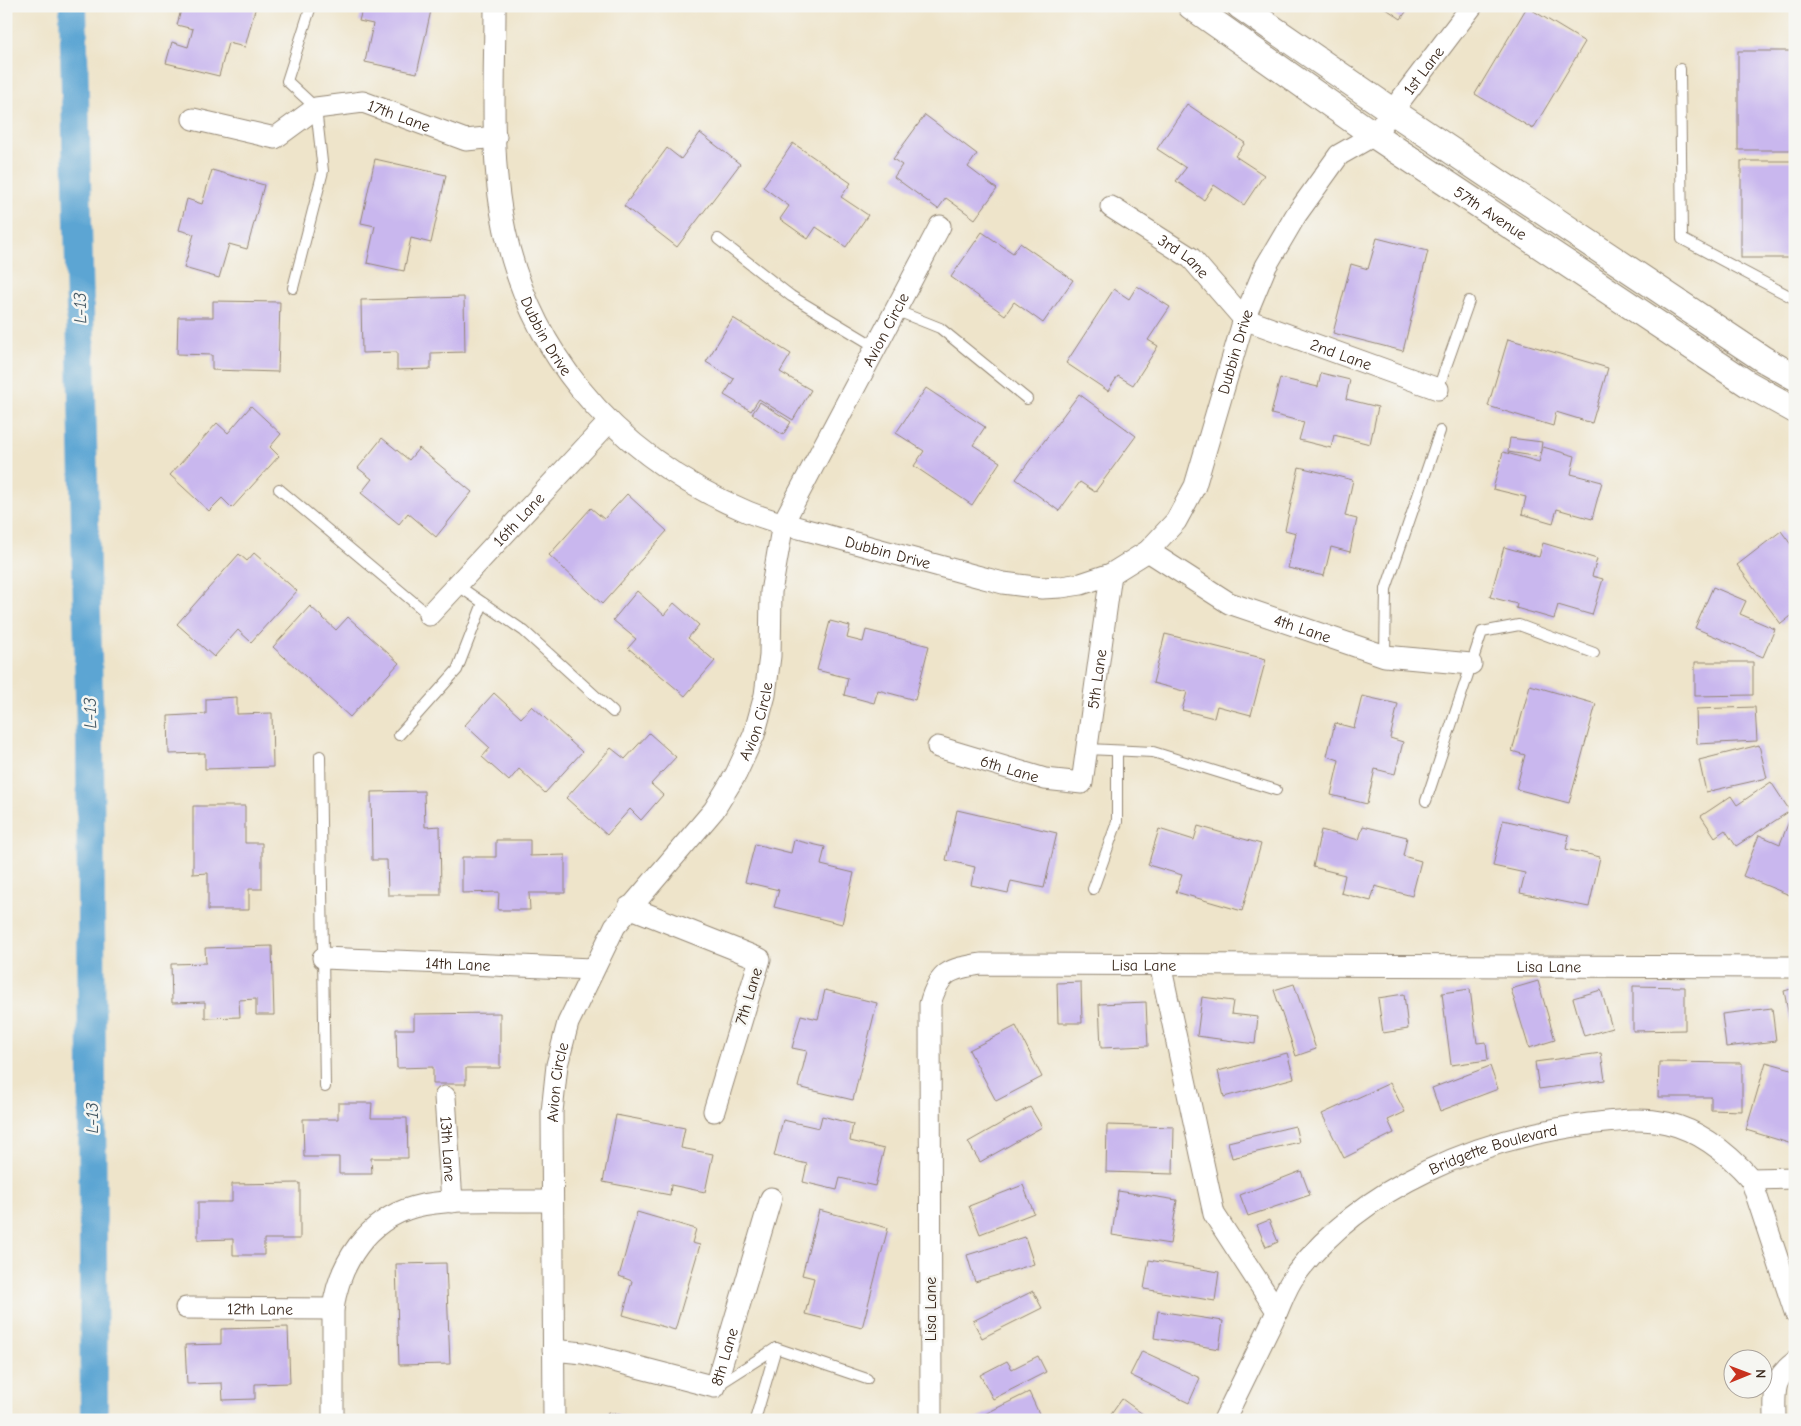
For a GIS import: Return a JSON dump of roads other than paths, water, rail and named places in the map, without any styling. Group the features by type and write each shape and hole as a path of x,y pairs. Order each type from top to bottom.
{"street":[{"name":"Dubbin Drive","path":"495,6 498,194 505,230 526,300 552,349 583,394 639,450 684,481 749,513 1022,586 1061,587 1081,584 1111,574 1148,551 1176,521 1195,486 1244,319 1266,266 1296,215 1333,162 1339,155 1374,135"},
{"name":"57th Avenue","path":"1191,6 1374,135 1748,384 1795,410"},
{"name":"57th Avenue","path":"1240,6 1392,111 1763,359 1795,377"},
{"name":"1st Lane","path":"1374,135 1472,6"},
{"name":"17th Lane","path":"193,118 275,138 316,108 363,102 466,140 496,137"},
{"name":"3rd Lane","path":"1111,207 1191,258 1244,319"},
{"name":"Avion Circle","path":"554,1420 552,1112 557,1065 568,1023 592,969 615,926 629,907 714,810 736,774 754,735 764,695 770,656 771,592 783,523 940,226"},
{"name":"2nd Lane","path":"1244,319 1438,388"},
{"name":"16th Lane","path":"429,615 609,422"},
{"name":"4th Lane","path":"1148,551 1229,603 1385,656 1471,664"},
{"name":"5th Lane","path":"1082,783 1111,574"},
{"name":"6th Lane","path":"938,748 1045,779 1082,783"},
{"name":"7th Lane","path":"629,907 760,959 714,1111"},
{"name":"14th Lane","path":"323,958 592,969"},
{"name":"Lisa Lane","path":"930,1420 930,1004 936,984 947,973 963,967 980,964 1795,967"},
{"path":"1160,964 1214,1214 1277,1311"},
{"name":"13th Lane","path":"445,1097 452,1202"},
{"name":"Bridgette Boulevard","path":"1224,1420 1295,1275 1313,1254 1343,1225 1380,1197 1417,1176 1458,1158 1521,1137 1565,1127 1632,1119 1650,1120 1687,1130 1720,1148 1751,1179 1795,1312"},
{"path":"1751,1179 1795,1178"},
{"name":"8th Lane","path":"553,1350 582,1354 715,1387 771,1198"},
{"path":"334,1420 333,1310 336,1292 351,1255 378,1225 414,1207 452,1202 552,1201"},
{"name":"12th Lane","path":"186,1308 333,1310"},
{"path":"1775,1420 1775,1393 1780,1374 1795,1362"}],"lane":[{"path":"293,288 323,171 316,108 287,81 311,6"},
{"path":"1680,69 1682,239 1795,300"},
{"path":"718,239 791,296 876,347"},
{"path":"1438,388 1469,301"},
{"path":"895,310 940,328 1027,399"},
{"path":"1385,656 1386,589 1440,431"},
{"path":"279,489 429,615"},
{"path":"457,585 524,632 614,712"},
{"path":"399,735 456,670 483,603"},
{"path":"1426,801 1482,632 1519,625 1594,653"},
{"path":"1087,749 1153,752 1276,790"},
{"path":"1093,889 1117,822 1117,751"},
{"path":"320,756 325,1087"},
{"path":"715,1387 776,1348"},
{"path":"776,1348 867,1379"},
{"path":"755,1420 776,1348"}],"waterway":[{"name":"L-13","path":"73,6 90,741 94,1420"}]}
